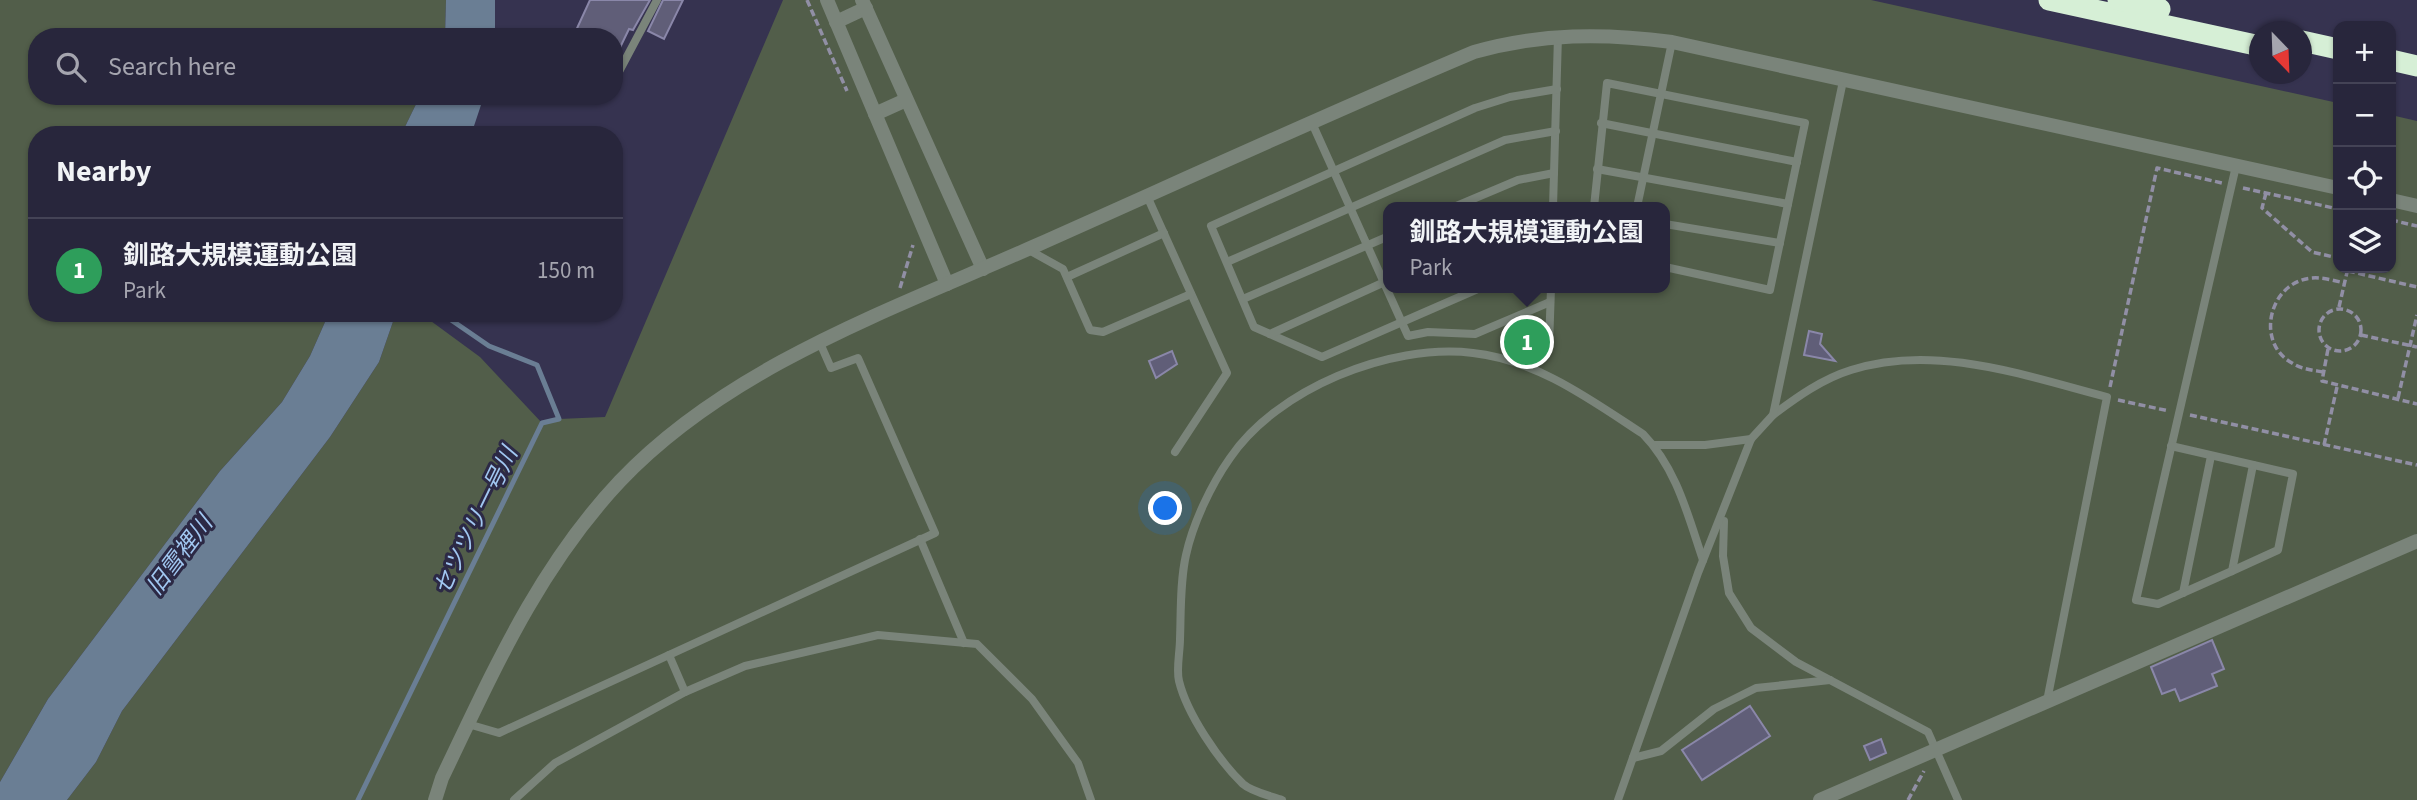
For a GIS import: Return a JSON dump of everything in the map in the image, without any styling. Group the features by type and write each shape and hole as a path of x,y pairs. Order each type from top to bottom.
{"highway":[{"path":"2049,0 2249,44"},
{"path":"2118,0 2249,29"},
{"path":"2312,43 2333,48"},
{"path":"2312,57 2333,62"},
{"path":"2396,61 2417,66"},
{"path":"2396,76 2417,80"}],"street":[{"path":"827,0 947,284"},
{"path":"836,22 864,4 983,269"},
{"path":"435,800 510,636 565,545 621,481 664,439 734,389 820,344 947,284 1474,52 1517,40 1590,34 1672,42 2333,187"},
{"path":"875,114 906,100"},
{"path":"2396,201 2417,206"},
{"path":"1820,800 2417,541"}],"lane":[{"path":"623,64 657,0"},
{"path":"1553,202 1558,36"},
{"path":"1638,202 1672,42"},
{"path":"1773,415 1843,81"},
{"path":"1594,202 1607,83 1805,123 1770,290 1670,268"},
{"path":"1468,293 1322,357 1254,327 1211,226 1475,108 1510,97 1557,89"},
{"path":"1312,122 1367,246 1383,275"},
{"path":"1601,123 1797,162"},
{"path":"1227,262 1505,140 1556,131"},
{"path":"2171,446 2293,474 2278,550 2158,604 2136,600 2171,446 2231,185 2236,166"},
{"path":"1597,169 1788,204"},
{"path":"1466,202 1517,180 1554,173"},
{"path":"1147,196 1227,373 1175,452"},
{"path":"1670,224 1780,243"},
{"path":"1067,277 1164,233"},
{"path":"1243,299 1383,239"},
{"path":"1027,249 1063,269 1090,330 1103,332 1192,294"},
{"path":"1270,334 1383,282"},
{"path":"1390,293 1408,336 1428,332 1475,334 1550,302"},
{"path":"1549,346 1551,293"},
{"path":"468,724 499,733 935,533 858,358 831,368 820,344"},
{"path":"1282,800 1245,786 1201,731 1179,680 1186,555 1206,502 1230,457 1273,413 1324,380 1379,362 1429,354 1472,353 1517,364 1564,383 1643,434 1654,445 1676,480 1703,560"},
{"path":"1618,800 1703,560 1724,515 1751,439 1773,415 1813,386 1849,370 1889,360 1925,359 1995,369 2108,397 2047,701"},
{"path":"1654,445 1705,445 1751,439"},
{"path":"2183,593 2211,456"},
{"path":"2232,571 2253,465"},
{"path":"1724,515 1723,556 1729,593 1751,628 1796,662 1928,732 1958,800"},
{"path":"920,539 964,643"},
{"path":"514,800 555,763 685,692 746,666 878,635 976,644 1032,699 1078,763 1091,800"},
{"path":"669,654 685,692"},
{"path":"1633,758 1661,751 1714,709 1756,688 1830,680"}],"path":[{"path":"2333,208 2157,168 2108,397 2417,465"},
{"path":"2266,193 2262,208 2312,252 2333,257"},
{"path":"2396,221 2417,226"},
{"path":"888,293 900,288 915,240"},
{"path":"2339,307 2347,273"},
{"path":"2360,273 2417,287"},
{"path":"2323,372 2290,362 2278,351 2271,337 2270,321 2274,305 2283,291 2296,282 2312,278 2345,283"},
{"path":"2339,307 2356,316 2360,335 2356,344 2348,350 2328,349 2321,341 2319,330 2322,319 2329,311 2339,307"},
{"path":"2398,399 2417,315"},
{"path":"2360,335 2417,347"},
{"path":"2328,349 2322,381 2337,387 2417,404"},
{"path":"2324,445 2337,387"}],"green space":[{"path":"0,0 446,0 445,28 28,28 28,105 416,105 405,126 28,126 28,322 325,322 310,356 282,402 220,471 48,699 0,782"},
{"path":"783,0 1871,0 2333,102 2333,273 2396,273 2396,116 2417,121 2417,800 67,800 96,762 122,711 330,437 379,362 393,322 432,322 480,357 542,423 559,419 605,417"}],"water":[{"path":"446,0 495,0 495,28 445,28"},
{"path":"416,105 481,105 474,126 405,126"},
{"name":"旧雪裡川","path":"325,322 393,322 379,362 330,437 122,711 96,762 67,800 0,800 0,782 48,699 220,471 282,402 310,356"}],"building":[{"path":"590,0 650,0 633,30 629,29 623,41 623,28 577,28"},
{"path":"663,0 683,0 664,39 648,31"},
{"path":"1809,331 1822,334 1820,344 1835,361 1804,355"},
{"path":"1172,351 1177,364 1156,378 1149,361"},
{"path":"2212,640 2224,669 2212,674 2217,686 2180,701 2175,689 2162,694 2151,667"},
{"path":"1750,706 1770,736 1702,780 1682,750"},
{"path":"1881,739 1886,753 1870,760 1864,746"}],"waterway":[{"name":"セツツリ一号川","path":"358,800 542,423 559,419 537,365 489,346 454,322"}],"place":[{"name":"釧路大規模運動公園","path":"1527,342"}]}
